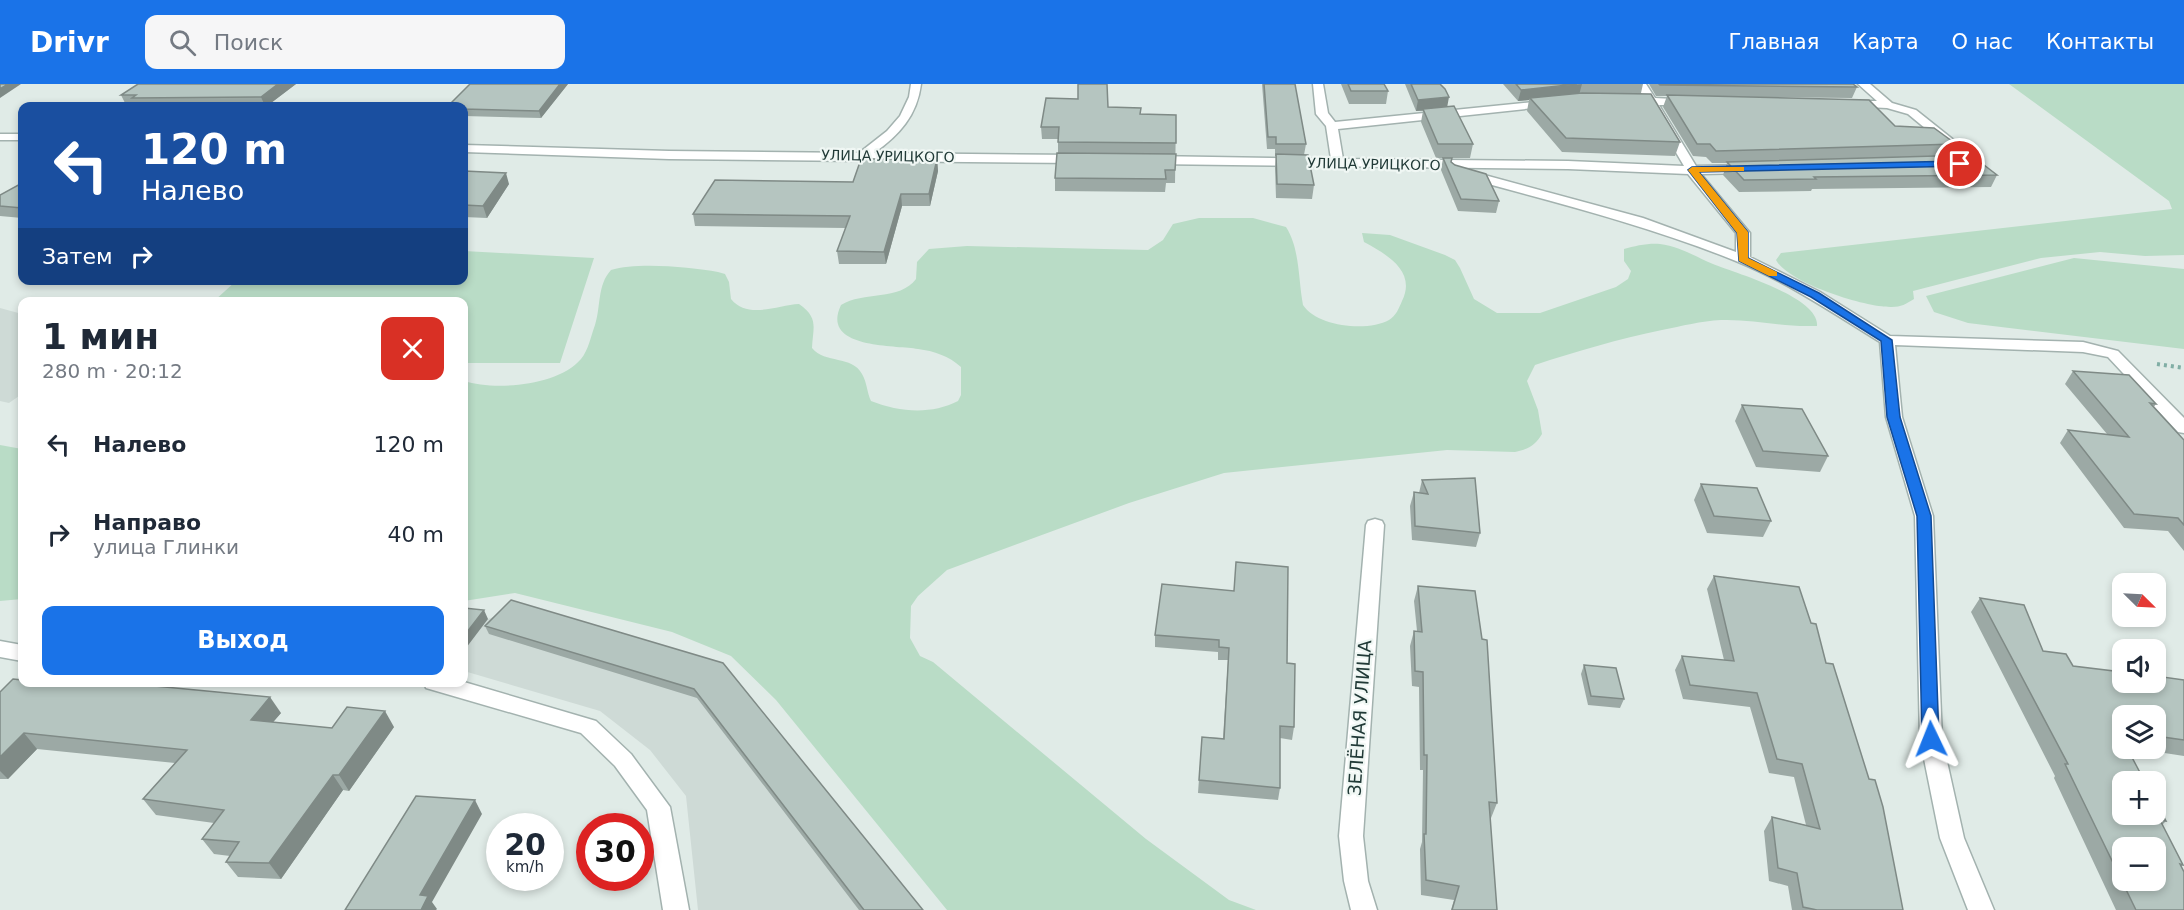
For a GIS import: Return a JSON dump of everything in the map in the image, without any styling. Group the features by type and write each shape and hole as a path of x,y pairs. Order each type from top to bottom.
{"street":[{"path":"863,156 898,130 915,99 916,84"},
{"path":"1318,84 1322,114 1332,126 1338,163"},
{"path":"1641,84 1692,170 1743,232 1743,259"},
{"path":"1863,84 1888,105"},
{"path":"1614,100 1697,102"},
{"path":"1332,126 1567,101"},
{"path":"1840,104 1888,105 1912,112 1954,146 1965,156 1967,162 1937,164"},
{"path":"0,137 18,137"},
{"name":"УЛИЦА УРИЦКОГО","path":"468,149 669,155 1091,159"},
{"name":"УЛИЦА УРИЦКОГО","path":"1138,160 1568,165 1692,170 1762,168"},
{"path":"1434,165 1638,221 1743,259 1815,295 1887,340 2083,347 2113,354 2184,428"},
{"path":"1887,340 1894,417 1924,516 1931,739 1952,838 1981,910"},
{"name":"ЗЕЛЁНАЯ УЛИЦА","path":"1364,910 1356,881 1351,836 1376,525"},
{"path":"0,649 18,652"},
{"path":"451,687 588,727 623,760 658,807 676,910"}],"shaded area":[{"path":"0,308 18,313 18,397 9,403 0,401"},
{"path":"515,609 708,666 918,910 698,910 686,796 650,750 600,711 468,672 468,616 488,619"}],"green space":[{"path":"2009,84 2184,84 2184,255 2145,256 2100,252 2041,258 1913,291 1914,299 1903,305 1892,307 1847,299 1811,285 1783,269 1776,260 1781,253 2172,209 2169,201"},
{"path":"1199,218 1253,218 1286,227 1296,254 1303,305 1319,318 1343,325 1369,326 1389,320 1397,312 1406,290 1402,272 1397,265 1364,242 1362,233 1390,235 1455,260 1474,299 1497,313 1540,313 1616,287 1628,279 1631,271 1624,261 1624,249 1655,244 1681,249 1791,296 1805,305 1814,315 1817,326 1732,320 1714,321 1691,324 1582,350 1535,365 1527,381 1538,410 1542,434 1534,444 1524,450 1515,452 1447,450 1224,473 1129,503 947,570 918,596 911,606 910,638 920,656 933,662 1146,839 1229,900 1256,910 947,910 776,700 731,656 672,632 515,593 468,600 468,382 492,386 526,384 557,375 571,368 581,359 587,348 597,318 603,282 611,270 649,266 718,272 725,274 729,282 731,299 746,309 763,310 799,304 812,319 814,329 812,348 817,353 858,368 864,377 871,401 904,410 926,410 958,401 961,395 961,367 946,357 930,351 878,345 850,337 841,330 837,319 841,305 860,298 891,293 909,286 916,279 917,262 929,249 967,246 1148,250 1163,240 1173,224"},
{"path":"468,251 594,258 560,363 468,363 468,297 218,297 232,285 468,285"},
{"path":"2074,258 2184,269 2184,349 1968,323 1934,312 1926,296"},
{"path":"0,445 18,448 18,599 0,601"}],"building":[{"path":"138,84 278,84 261,97 132,98 136,95 121,95"},
{"path":"470,84 560,84 539,111 468,109 468,102 452,102"},
{"path":"1078,84 1107,84 1108,107 1141,108 1140,114 1176,115 1176,143 1058,142 1059,127 1041,127 1046,98 1078,99"},
{"path":"1264,84 1295,84 1306,144 1276,144 1276,137 1268,137"},
{"path":"1348,84 1384,84 1388,91 1351,91"},
{"path":"1411,84 1440,84 1449,97 1418,100"},
{"path":"1516,84 1577,84 1521,90"},
{"path":"1853,84 1857,87 1660,85"},
{"path":"1582,93 1651,94 1680,142 1566,138 1530,98"},
{"path":"1667,95 1869,100 1895,126 1934,128 1956,144 1716,151 1710,144 1697,144"},
{"path":"1454,106 1473,144 1438,144 1423,109"},
{"path":"1057,153 1176,154 1175,170 1165,170 1166,179 1055,178"},
{"path":"1276,154 1308,155 1314,185 1277,184"},
{"path":"1971,155 1997,175 1744,180 1727,162"},
{"path":"1443,158 1452,158 1451,162 1455,165 1486,174 1499,201 1461,199"},
{"path":"861,159 937,159 929,194 901,194 884,252 837,251 850,216 693,214 715,180 853,182"},
{"path":"468,171 506,173 483,206 468,205"},
{"path":"18,185 18,208 0,206 0,195"},
{"path":"2073,371 2129,375 2156,404 2150,403 2184,440 2184,525 2178,518 2134,514 2068,430 2129,437"},
{"path":"1742,405 1802,409 1828,456 1763,451"},
{"path":"1475,478 1480,533 1415,526 1414,492 1428,494 1422,480"},
{"path":"1701,484 1757,488 1771,521 1714,516"},
{"path":"1236,562 1288,567 1287,663 1295,664 1294,727 1280,726 1280,788 1199,780 1202,737 1224,739 1229,648 1219,647 1219,640 1155,635 1162,584 1234,591"},
{"path":"1714,576 1799,587 1811,623 1816,624 1826,663 1833,664 1869,779 1875,780 1883,807 1903,910 1817,910 1803,907 1797,873 1778,868 1772,817 1820,829 1802,764 1777,759 1757,693 1690,685 1682,656 1734,661"},
{"path":"1418,586 1475,591 1482,639 1487,640 1497,803 1489,802 1497,910 1452,910 1459,886 1426,880 1424,834 1426,834 1427,755 1424,755 1423,672 1415,671 1414,631 1422,632"},
{"path":"1980,598 2024,605 2043,651 2066,654 2073,666 2112,671 2112,693 2166,693 2166,677 2184,680 2184,740 2166,737 2166,705 2112,705 2112,759 2133,759 2139,771 2112,771 2112,825 2163,825 2183,865 2180,864 2184,872 2184,910 2136,910 2127,891 2166,891 2166,837 2112,837 2112,861 2065,764 2068,764"},
{"path":"511,600 723,663 923,910 864,910 694,689 485,626"},
{"path":"468,608 484,610 468,631"},
{"path":"1584,665 1616,668 1624,699 1591,696"},
{"path":"13,679 18,680 18,687 165,687 270,697 251,720 332,728 347,707 385,711 339,775 333,775 269,863 226,862 239,842 202,839 224,810 143,799 187,750 24,733 0,757 0,692"},
{"path":"416,796 475,800 420,895 428,896 421,910 345,910"}],"slow traffic":[{"path":"1741,169 1692,170 1743,232 1743,259 1773,274"}],"route":[{"path":"1931,739 1924,516 1894,417 1887,340 1815,295 1743,259 1743,232 1692,170 1960,164"}]}
